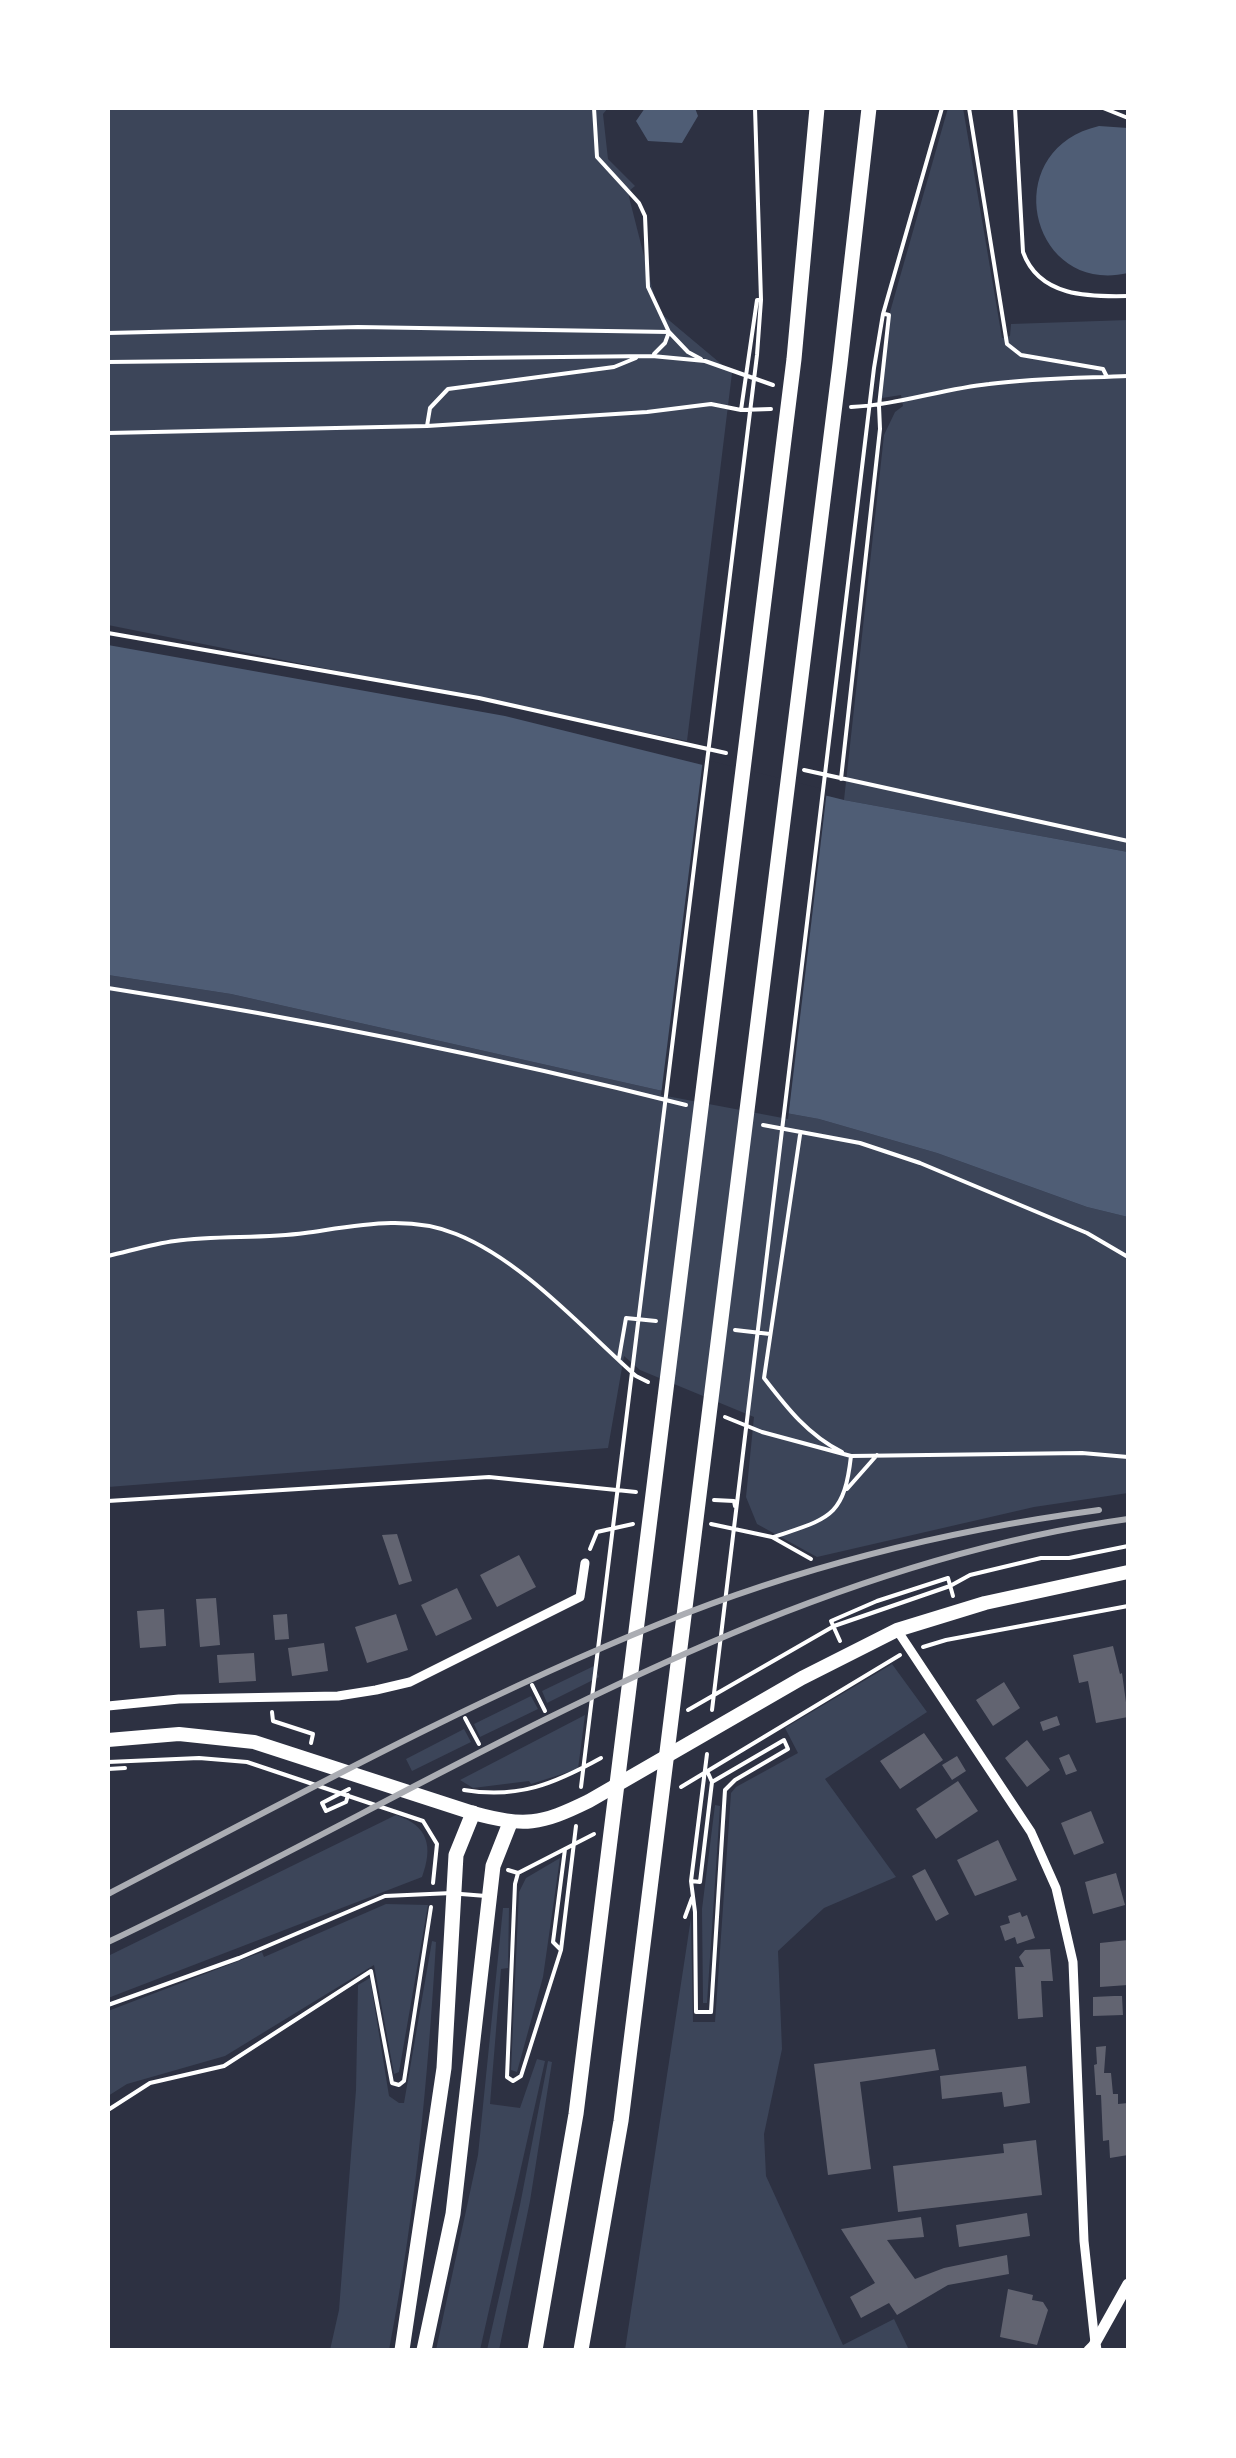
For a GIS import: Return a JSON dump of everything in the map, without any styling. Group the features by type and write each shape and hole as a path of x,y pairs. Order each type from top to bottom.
{"highway":[{"path":"535,2350 576,2114 794,359 817,108"},
{"path":"581,2350 621,2121 659,1825 840,364 868,108"},
{"path":"402,2350 444,2068 456,1855 472,1814"},
{"path":"424,2350 452,2214 493,1866 510,1823"}],"main road":[{"path":"108,1740 178,1734 254,1742 472,1814 526,1824 560,1815 589,1801 897,1630 985,1603 1128,1572"}],"street":[{"path":"108,1706 179,1699 338,1696 410,1682 580,1597 585,1563"},
{"path":"897,1630 1030,1832 1066,1920 1073,1962 1084,2241 1093,2348"},
{"path":"1093,2348 1128,2284"}],"lane":[{"path":"1014,108 1026,262 1048,283 1072,293 1087,297 1128,296"},
{"path":"108,2006 239,1958 385,1896 432,1891 490,1896"}],"path":[{"path":"594,108 597,157 639,202 645,216 648,287 668,332 688,352 705,361"},
{"path":"580,1795 757,354 762,300 755,108"},
{"path":"710,1723 874,368 883,314 942,108"},
{"path":"968,108 1007,344 1021,355 1103,369 1107,377"},
{"path":"1103,108 1128,118"},
{"path":"741,410 756,300 762,300"},
{"path":"841,779 880,429 888,315 883,314"},
{"path":"108,334 358,327 668,332"},
{"path":"427,426 430,408 448,389 614,367 659,352 668,332"},
{"path":"108,362 652,356 727,366 785,391"},
{"path":"840,407 879,406 927,393 991,384 1128,376"},
{"path":"108,433 427,426 647,412 711,404 741,410 781,409"},
{"path":"108,634 479,698 728,753"},
{"path":"804,770 1128,841"},
{"path":"108,988 345,1031 611,1086 686,1106"},
{"path":"762,1125 860,1143 920,1162 1087,1233 1128,1257"},
{"path":"800,1134 764,1378 818,1440 851,1456"},
{"path":"108,1256 176,1241 304,1233 349,1224 426,1224 458,1234 491,1252 636,1376 654,1385"},
{"path":"726,1417 762,1432 851,1456 1082,1452 1128,1457"},
{"path":"772,1537 837,1510 847,1489 878,1454"},
{"path":"847,1489 851,1456"},
{"path":"108,1501 488,1476 588,1486"},
{"path":"705,1522 772,1537 810,1559"},
{"path":"585,1563 597,1532 633,1524"},
{"path":"675,1717 834,1626 970,1576 1041,1558 1069,1558 1128,1546"},
{"path":"846,1655 832,1621 877,1601 948,1578"},
{"path":"532,1685 545,1711"},
{"path":"464,1718 479,1744"},
{"path":"273,1721 313,1734 311,1742"},
{"path":"708,1743 691,1881 696,1912 696,2012 711,2012 725,1790 734,1780 788,1749 784,1740 712,1782"},
{"path":"452,1787 496,1796 571,1775 606,1756"},
{"path":"108,1766 199,1758 247,1762 423,1821 436,1844 404,2081 399,2085 392,2083 370,1971 224,2066 150,2083 108,2110"},
{"path":"108,1766 125,1768"},
{"path":"676,1790 708,1773 712,1782 700,1882 691,1881"},
{"path":"346,1783 360,1808"},
{"path":"348,1793 343,1803 326,1811 322,1804 348,1793"},
{"path":"578,1814 571,1872 561,1950 520,2076 514,2080 507,2077 518,1873 565,1850 597,1832"},
{"path":"561,1950 553,1942 565,1850"},
{"path":"685,1918 692,1896"}],"shaded area":[{"path":"108,108 608,108 603,114 608,159 635,186 629,197 658,311 732,373 687,741 108,625"},
{"path":"645,108 695,108 698,116 682,143 648,141 636,121"},
{"path":"948,108 963,108 1002,338 1010,336 1011,324 1128,320 1128,852 844,800 884,435 895,412 903,406 901,395 882,398 890,312"},
{"path":"1099,126 1128,128 1128,273 1094,274 1068,263 1049,243 1038,217 1037,189 1046,162 1067,140"},
{"path":"108,645 505,716 844,800 1128,852 1128,1217 1087,1207 937,1153 819,1119 658,1090 231,994 108,975"},
{"path":"108,975 231,994 658,1090 819,1119 937,1153 1087,1207 1128,1217 1128,1493 1034,1507 817,1557 757,1524 746,1497 754,1417 640,1370 624,1356 608,1448 108,1487"},
{"path":"892,1664 927,1712 825,1779 896,1877 824,1908 778,1951 782,2049 764,2134 766,2176 843,2345 894,2319 909,2350 625,2350 691,1918 693,2022 715,2022 731,1793 798,1753 785,1728"},
{"path":"594,1666 599,1677 547,1703 542,1691"},
{"path":"531,1696 538,1709 480,1737 474,1724"},
{"path":"585,1715 578,1769 531,1784 529,1781 473,1788 460,1780"},
{"path":"464,1729 471,1742 412,1771 406,1759"},
{"path":"715,1805 720,1806 707,2003 703,2003 702,1909"},
{"path":"396,1815 416,1825 425,1839 427,1856 422,1877 108,1998 108,1956"},
{"path":"560,1858 543,1977 517,2072 511,2070 519,1892 526,1878"},
{"path":"386,1904 428,1905 399,2072 394,2074 374,1965 225,2056 127,2084 108,2096 108,2011 262,1952 264,1957"},
{"path":"503,1908 509,1908 508,1968 501,1969 490,2104 520,2108 537,2059 545,2061 480,2350 436,2350 478,2155"},
{"path":"432,1941 436,1942 419,2147 389,2350 330,2350 339,2310 356,2090 358,1985 370,1978 389,2096 404,2103"},
{"path":"548,2061 552,2062 530,2201 499,2350 487,2350 520,2205"}],"pier":[{"path":"703,759 827,790 788,1119 661,1095"}],"building":[{"path":"397,1534 412,1581 399,1585 382,1535"},
{"path":"519,1555 536,1587 497,1607 480,1575"},
{"path":"457,1588 472,1619 436,1636 421,1605"},
{"path":"216,1598 220,1645 200,1647 196,1599"},
{"path":"164,1609 166,1646 140,1648 137,1611"},
{"path":"287,1614 289,1639 275,1640 273,1615"},
{"path":"396,1614 408,1650 367,1663 355,1627"},
{"path":"324,1643 328,1671 292,1676 288,1648"},
{"path":"1113,1646 1122,1673 1128,1717 1096,1723 1088,1681 1079,1683 1073,1655"},
{"path":"254,1653 256,1681 219,1683 217,1655"},
{"path":"1004,1682 1020,1708 993,1726 976,1700"},
{"path":"1057,1716 1060,1725 1043,1731 1040,1722"},
{"path":"924,1733 943,1760 900,1789 880,1761"},
{"path":"1027,1740 1050,1770 1027,1787 1005,1758"},
{"path":"1069,1754 1077,1771 1066,1775 1059,1758"},
{"path":"957,1756 966,1771 952,1780 942,1765"},
{"path":"958,1781 978,1811 936,1839 916,1809"},
{"path":"1091,1811 1104,1843 1074,1855 1061,1823"},
{"path":"998,1840 1017,1880 975,1896 957,1860"},
{"path":"925,1869 949,1914 936,1921 912,1876"},
{"path":"1116,1873 1125,1905 1093,1914 1085,1882"},
{"path":"1020,1912 1022,1917 1027,1915 1035,1938 1017,1944 1015,1937 1005,1941 1000,1926 1010,1923 1008,1916"},
{"path":"1128,1940 1128,1985 1100,1987 1100,1943"},
{"path":"1050,1949 1053,1981 1041,1981 1043,2017 1018,2019 1015,1967 1024,1967 1019,1957 1025,1950"},
{"path":"1122,1996 1123,2015 1093,2016 1093,1997"},
{"path":"1106,2046 1104,2073 1111,2073 1118,2104 1128,2103 1128,2155 1110,2158 1109,2140 1103,2141 1101,2095 1096,2095 1094,2065 1096,2047"},
{"path":"935,2049 939,2070 860,2082 871,2169 828,2175 814,2064"},
{"path":"1026,2066 1030,2103 1004,2107 1002,2092 942,2099 940,2076"},
{"path":"1036,2140 1042,2195 898,2212 893,2166 1004,2153 1003,2144"},
{"path":"1027,2213 1030,2236 959,2247 956,2225"},
{"path":"921,2217 924,2237 887,2240 915,2279 944,2268 1007,2255 1009,2274 948,2285 897,2315 889,2303 861,2318 850,2297 875,2283 841,2229"},
{"path":"1008,2289 1033,2295 1032,2300 1043,2302 1048,2310 1037,2345 1000,2337"}],"railway":[{"path":"108,1894 449,1718 659,1624 766,1585 876,1553 987,1528 1099,1510"},
{"path":"108,1942 603,1691 730,1634 859,1585 991,1546 1128,1519"}]}
